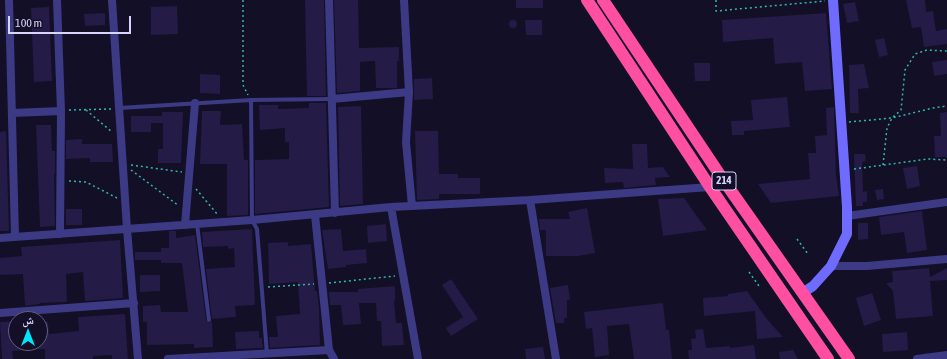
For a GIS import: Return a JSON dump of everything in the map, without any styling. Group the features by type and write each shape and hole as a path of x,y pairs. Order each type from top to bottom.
{"highway":[{"name":"214","path":"587,0 710,187 828,359"},
{"name":"214","path":"603,0 722,178 804,292 849,359"},
{"path":"780,288 794,278"},
{"path":"797,314 812,304"}],"street":[{"path":"9,0 15,237"},
{"path":"57,0 61,111 60,234"},
{"path":"112,0 125,202 138,359"},
{"path":"329,0 335,213"},
{"path":"404,0 409,92 406,142 412,206"},
{"path":"804,292 814,286 831,266 847,234 834,0"},
{"path":"332,99 409,92"},
{"path":"185,225 190,182 195,103"},
{"path":"12,113 61,111"},
{"path":"0,238 252,220 391,207 530,200 710,187"},
{"path":"530,200 556,359"},
{"path":"847,216 947,202"},
{"path":"391,207 418,359"},
{"path":"315,215 329,350 334,359"},
{"path":"831,266 867,266 947,259"},
{"path":"0,313 134,304"},
{"path":"168,359 217,358 329,350"},
{"path":"917,359 947,355"}],"lane":[{"path":"119,108 251,100 332,99"},
{"path":"251,100 252,220 257,229 267,354"},
{"path":"197,224 208,320"}],"path":[{"path":"243,0 243,85 251,100"},
{"path":"716,0 716,11 834,0"},
{"path":"883,165 887,128 892,118 901,110 905,70 915,54 927,50 947,51"},
{"path":"841,122 892,118 947,106"},
{"path":"61,111 119,108"},
{"path":"86,110 121,140"},
{"path":"844,170 928,159 947,160"},
{"path":"123,164 190,173"},
{"path":"123,164 186,211"},
{"path":"61,181 86,182 125,202"},
{"path":"190,182 224,222"},
{"path":"797,239 808,254"},
{"path":"749,272 759,286"},
{"path":"262,288 322,284 403,275"}],"building":[{"path":"305,0 324,0 326,96 307,96"},
{"path":"334,0 358,0 359,48 399,47 399,61 397,61 397,88 376,88 375,61 360,62 360,91 337,93"},
{"path":"516,0 543,0 543,8 516,8"},
{"path":"906,0 925,0 926,12 933,11 936,31 947,29 947,44 924,47 921,27 912,28"},
{"path":"855,2 859,21 847,23 843,4"},
{"path":"177,6 178,34 151,35 151,7"},
{"path":"49,7 52,81 34,82 31,8"},
{"path":"105,13 105,25 85,26 84,14"},
{"path":"826,13 832,89 805,91 802,62 775,64 773,38 723,42 722,20"},
{"path":"511,20 515,20 517,24 515,28 511,28 509,26 509,22"},
{"path":"525,20 542,20 542,35 526,35"},
{"path":"884,38 888,55 879,57 875,40"},
{"path":"947,60 947,74 934,76 932,62"},
{"path":"694,63 710,63 710,81 695,81"},
{"path":"864,64 869,88 858,89 859,113 850,113 849,65"},
{"path":"200,74 220,75 220,94 200,93"},
{"path":"432,78 433,99 414,100 414,79"},
{"path":"787,97 790,127 744,131 744,135 732,135 731,121 753,120 751,100"},
{"path":"309,103 326,103 329,207 255,214 255,160 289,159 289,142 285,142 285,128 260,130 259,105 278,105 278,109 309,108"},
{"path":"361,106 363,204 340,206 338,107"},
{"path":"834,107 836,176 839,196 771,203 758,184 810,179 808,153 816,153 815,136 827,135 826,108"},
{"path":"202,111 221,111 220,125 242,124 244,160 248,160 248,215 227,216 227,164 200,164"},
{"path":"162,112 183,112 181,163 158,163 158,149 163,149 163,123 151,123 151,132 131,132 131,116 162,116"},
{"path":"947,112 947,157 935,157 934,136 941,136 940,113"},
{"path":"36,125 51,125 52,151 55,151 55,226 40,227"},
{"path":"6,131 9,231 0,231 0,132"},
{"path":"415,131 438,131 439,174 458,174 458,178 480,178 480,194 439,194 439,199 417,200"},
{"path":"82,139 82,144 112,144 113,162 90,162 90,158 66,159 66,140"},
{"path":"632,144 647,144 648,168 663,167 670,177 655,178 656,185 624,188 623,182 605,183 604,168 633,169"},
{"path":"854,154 865,154 866,161 862,162 863,192 867,191 867,202 863,202 863,206 856,206"},
{"path":"917,166 920,186 907,189 903,168"},
{"path":"883,189 884,199 877,200 875,190"},
{"path":"684,198 707,230 663,236 658,199"},
{"path":"587,208 595,253 578,256 546,256 546,230 540,230 539,219 570,219 568,212"},
{"path":"66,209 82,209 82,225 66,225"},
{"path":"922,211 927,250 907,253 904,232 881,235 879,217"},
{"path":"858,223 868,223 868,239 858,240"},
{"path":"386,224 387,241 368,243 367,226"},
{"path":"252,229 255,305 235,306 236,317 212,319 206,269 235,267 234,248 228,249 228,246 203,247 202,232"},
{"path":"341,229 343,251 366,249 367,263 346,265 346,267 328,269 322,230"},
{"path":"169,231 176,231 176,238 195,235 206,320 209,323 212,321 213,347 194,348 194,344 147,345 147,322 143,322 143,306 160,305 161,312 188,312 182,263 161,263 161,260 135,260 135,252 161,252 161,248 169,248"},
{"path":"120,240 123,298 85,301 83,272 66,274 67,302 40,303 25,306 23,274 0,275 0,258 22,256 21,247"},
{"path":"288,242 288,246 311,244 315,291 317,291 319,308 320,345 270,348 269,337 278,337 276,316 300,314 298,282 269,284 268,243"},
{"path":"929,268 930,277 947,268 947,280 930,281 933,316 896,319 893,291 886,283 893,282 892,271"},
{"path":"140,275 160,275 160,291 140,292"},
{"path":"451,279 478,319 451,336 446,328 463,317 442,285"},
{"path":"568,285 570,300 567,300 567,318 564,318 564,323 556,323 550,288"},
{"path":"395,286 394,301 396,323 402,323 404,345 382,346 381,321 377,321 376,303 359,303 361,324 343,325 341,305 330,305 329,292 358,292 358,289"},
{"path":"747,291 766,318 783,337 757,339 755,311 704,316 703,298 728,296 728,294"},
{"path":"872,293 881,320 864,326 856,298"},
{"path":"663,303 666,330 669,330 672,359 634,359 629,324 607,326 609,355 595,357 592,328 586,329 584,312"},
{"path":"125,314 128,359 112,359 112,355 93,356 93,359 45,359 45,351 48,351 48,322 49,334 79,331 78,317"},
{"path":"0,322 8,322 8,351 12,351 13,359 2,359"},
{"path":"703,329 706,348 730,346 730,348 754,345 756,359 689,359 688,350 692,350 691,339 696,338 695,330"},
{"path":"259,331 259,338 262,338 263,348 236,349 235,332"},
{"path":"907,332 908,350 883,352 882,334"},
{"path":"543,347 545,359 526,359 525,349"},
{"path":"793,350 798,359 780,359 779,352"}]}
